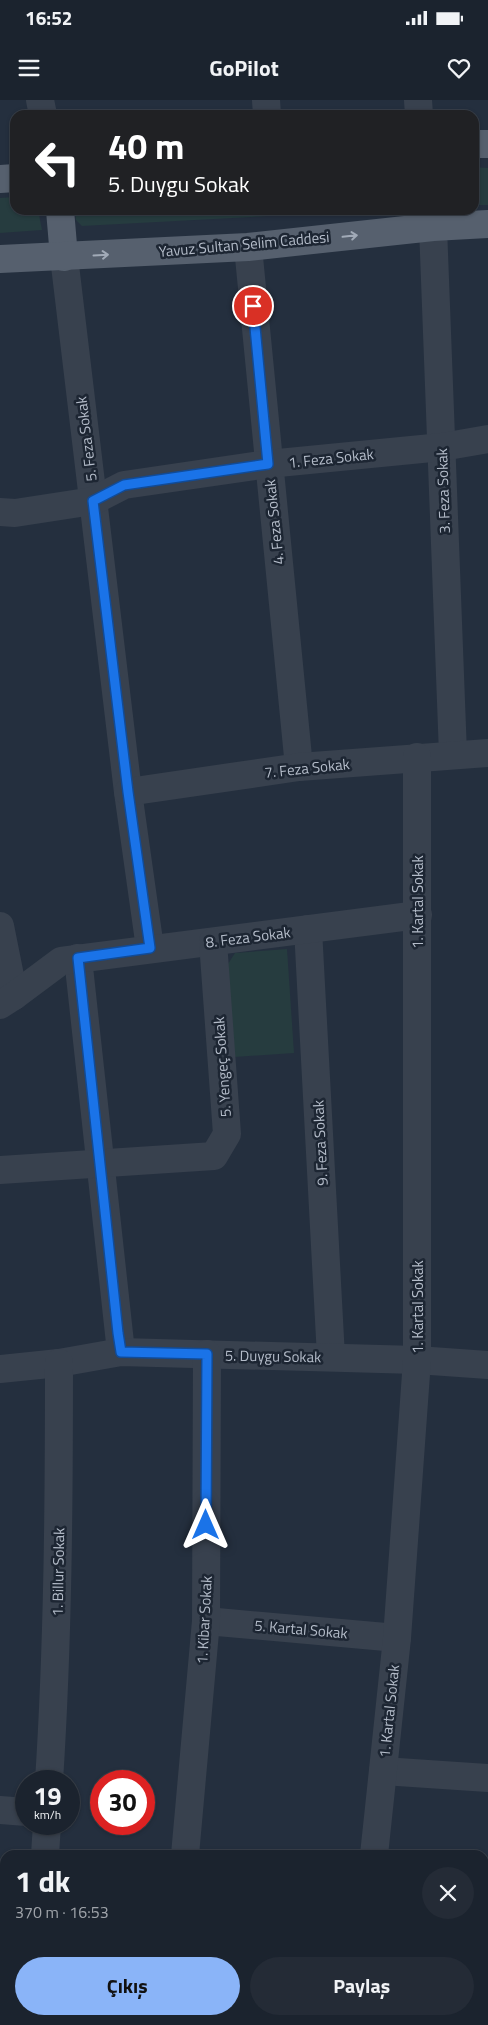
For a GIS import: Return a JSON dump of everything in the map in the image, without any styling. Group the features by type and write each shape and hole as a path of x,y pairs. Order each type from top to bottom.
{"main road":[{"path":"60,215 64,256"},
{"name":"Yavuz Sultan Selim Caddesi","path":"0,259 248,247 434,227 488,224"}],"street":[{"name":"3. Feza Sokak","path":"434,227 453,754"},
{"name":"4. Feza Sokak","path":"248,247 299,767"},
{"name":"5. Feza Sokak","path":"64,256 128,792 150,948"},
{"name":"1. Feza Sokak","path":"0,512 14,513 93,501 124,485 268,464 442,447 488,439"},
{"name":"7. Feza Sokak","path":"128,792 299,767 453,754 488,753"},
{"name":"1. Kartal Sokak","path":"375,1850 397,1638 417,1360 417,758"},
{"name":"8. Feza Sokak","path":"7,1000 61,960 418,915"},
{"path":"0,926 7,1000"},
{"name":"9. Feza Sokak","path":"308,929 331,1357"},
{"name":"5. Yengeç Sokak","path":"0,1170 214,1156 227,1134 213,942"},
{"path":"78,958 121,1352"},
{"name":"5. Duygu Sokak","path":"0,1369 60,1363 121,1352 417,1360 488,1365"},
{"name":"1. Kibar Sokak","path":"185,1850 206,1621 207,1354"},
{"name":"1. Billur Sokak","path":"50,1770 55,1679 59,1528 60,1363"},
{"name":"5. Kartal Sokak","path":"206,1621 397,1638"},
{"path":"383,1771 488,1778"},
{"path":"0,1810 15,1811"},
{"path":"45,1850 46,1835"}],"green space":[{"path":"479,167 488,168 488,205 479,205"},
{"path":"10,197 10,215 39,215 42,230 0,233 0,198"},
{"path":"76,215 287,215 82,226 76,220"},
{"path":"287,949 294,1053 234,1057 228,964 235,953"}],"route":[{"path":"206,1525 207,1354 121,1352 118,1333 78,958 150,948 128,792 93,501 124,485 268,464 253,306"}]}
